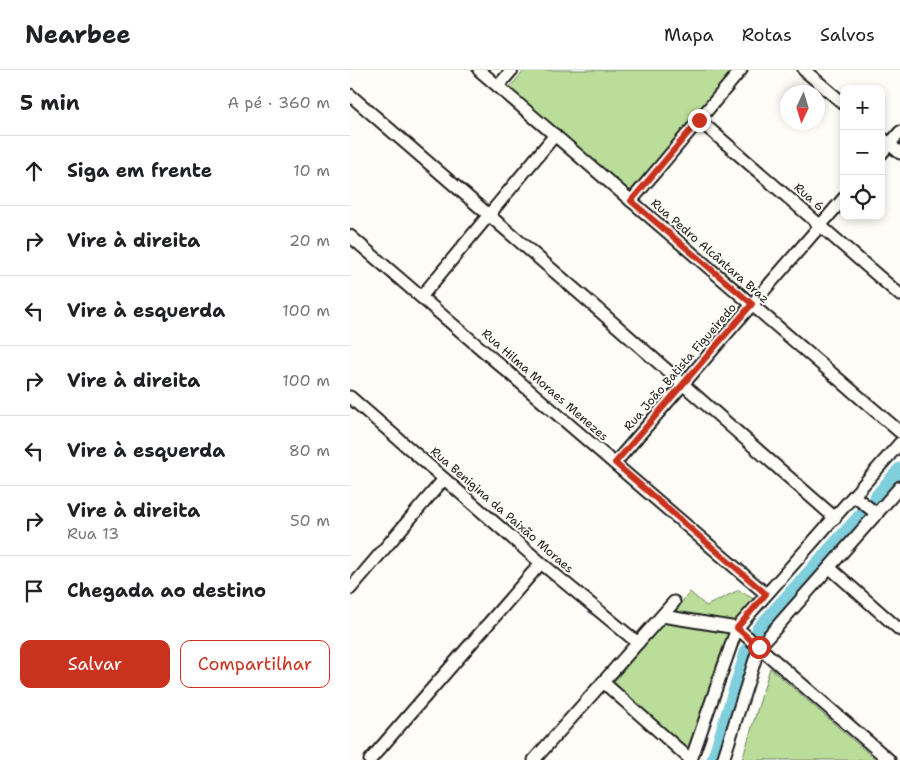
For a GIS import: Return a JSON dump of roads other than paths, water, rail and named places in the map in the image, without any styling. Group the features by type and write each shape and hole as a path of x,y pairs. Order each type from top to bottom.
{"street":[{"name":"Rua Pedro Alcântara Braz","path":"479,70 900,432"},
{"path":"498,86 512,70"},
{"path":"631,201 742,70"},
{"path":"804,70 840,101"},
{"path":"350,96 835,518"},
{"name":"Rua 6","path":"699,120 900,295"},
{"path":"900,132 886,141 900,153"},
{"path":"421,296 555,135"},
{"name":"Rua João Batista Figueiredo","path":"615,463 840,202"},
{"name":"Rua Hilma Moraes Menezes","path":"350,236 766,594"},
{"name":"Rua Benigina da Paixão Moraes","path":"351,398 542,563 638,642"},
{"path":"603,682 691,760 737,628 900,443"},
{"path":"350,589 444,479"},
{"path":"723,760 759,647 899,489"},
{"path":"854,496 877,514"},
{"path":"370,760 542,563"},
{"path":"830,568 900,630"},
{"path":"534,760 674,602"},
{"path":"662,616 737,628 889,760"}],"waterway":[{"path":"877,497 900,470"},
{"path":"759,629 862,515"},
{"path":"714,760 748,650"}]}
